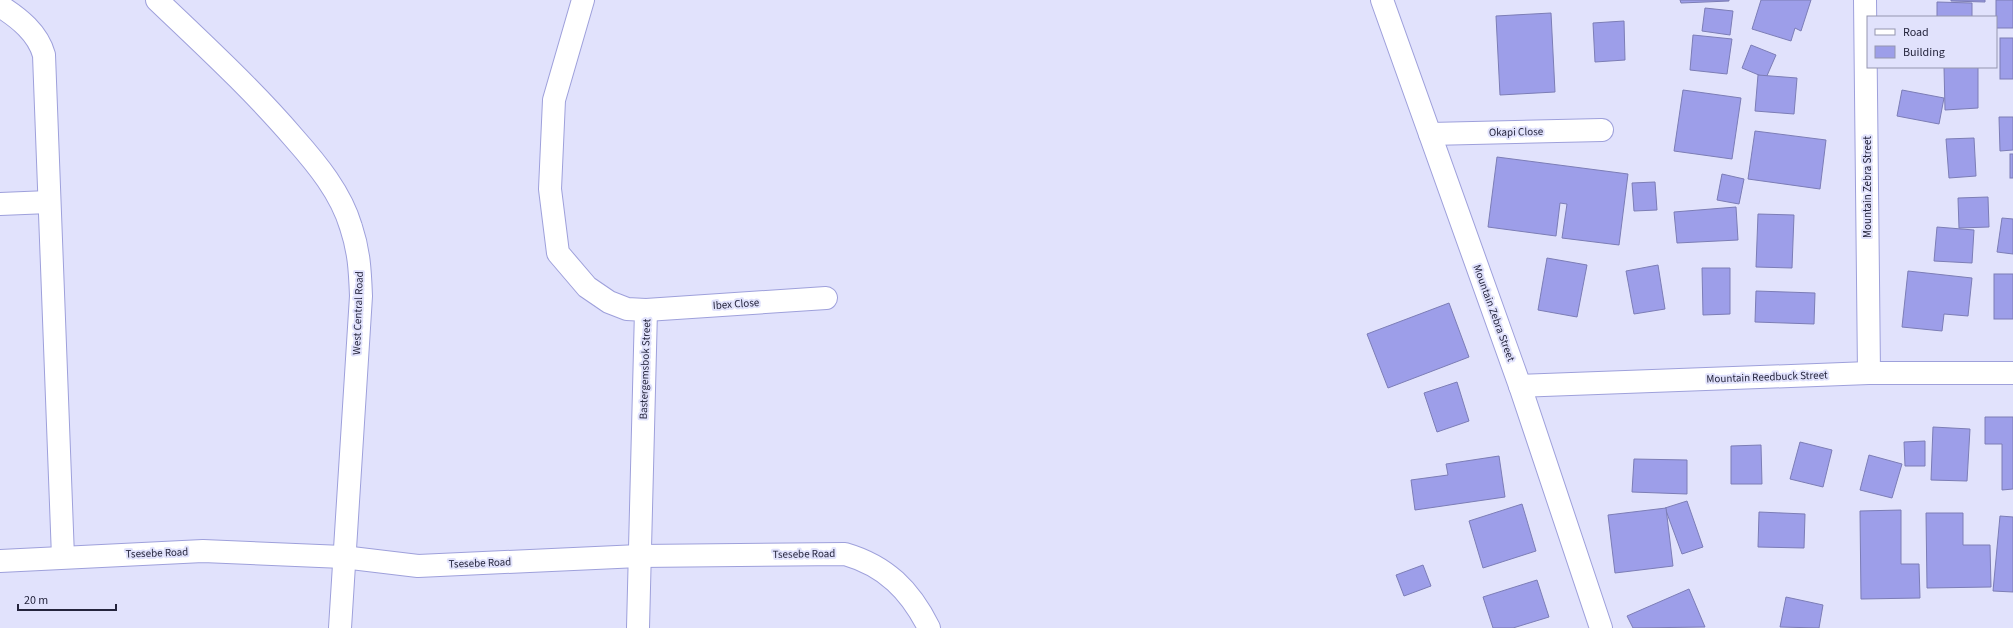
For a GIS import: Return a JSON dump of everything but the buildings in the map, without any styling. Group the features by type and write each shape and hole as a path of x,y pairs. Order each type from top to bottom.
{"street":[{"name":"West Central Road","path":"157,0 267,106 308,153 338,196 351,226 360,262 361,296 343,557 340,628"},
{"name":"Bastergemsbok Street","path":"583,0 554,100 550,189 558,253 587,287 609,302 627,309 646,310 638,628"},
{"name":"Mountain Zebra Street","path":"1382,0 1520,386 1601,628"},
{"name":"Mountain Zebra Street","path":"1865,0 1869,373"},
{"path":"0,6 27,26 41,44 44,55 63,557"},
{"name":"Okapi Close","path":"1430,134 1602,130"},
{"path":"0,204 50,202"},
{"name":"Ibex Close","path":"646,310 826,298"},
{"name":"Mountain Reedbuck Street","path":"1520,386 1869,373 2013,373"},
{"name":"Tsesebe Road","path":"0,561 202,551 343,557 418,566 639,556 845,554 863,559 889,574 907,593 929,628"}]}
